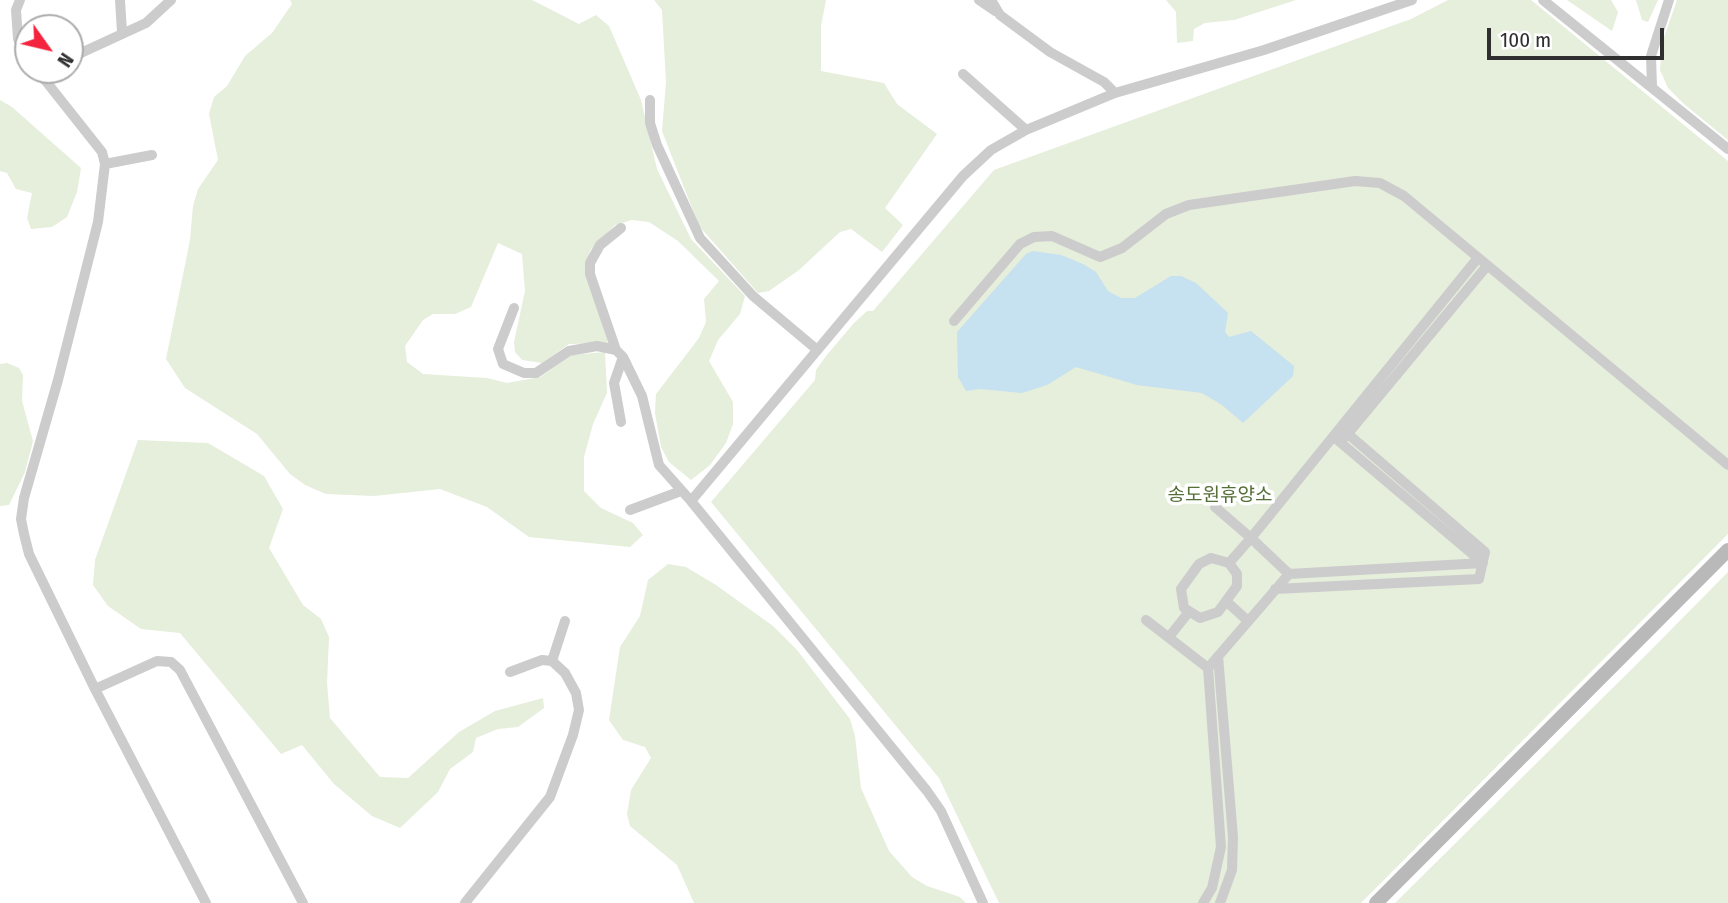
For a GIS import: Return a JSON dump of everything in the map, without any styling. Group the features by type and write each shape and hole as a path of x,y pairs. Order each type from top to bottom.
{"main road":[{"path":"1376,903 1728,550"}],"street":[{"path":"120,0 122,33"},
{"path":"84,51 145,23 171,0"},
{"path":"979,0 1050,52 1104,82 1115,93"},
{"path":"991,0 1000,15"},
{"path":"691,501 815,348 963,176 991,150 1026,130 1115,93 1300,38 1412,0"},
{"path":"1544,0 1728,149"},
{"path":"1653,87 1651,56 1669,0"},
{"path":"963,74 1026,130"},
{"path":"52,84 102,152 105,164 99,222 21,519 29,554 95,689 206,903"},
{"path":"650,100 650,123 657,145 700,238 753,296 815,348"},
{"path":"105,164 152,155"},
{"path":"954,321 1020,244 1034,237 1052,236 1100,257 1122,248 1166,214 1189,205 1355,181 1380,183 1404,196 1728,465"},
{"path":"621,228 600,245 590,263 590,274 619,354 642,396 659,465 928,791 941,811 983,903"},
{"path":"1229,563 1341,435 1482,263"},
{"path":"514,308 498,349 503,364 524,373 536,373 569,351 597,346 619,354"},
{"path":"619,354 614,383 621,422"},
{"path":"1341,435 1483,563"},
{"path":"630,510 681,491"},
{"path":"1215,507 1289,574"},
{"path":"1211,558 1229,563 1238,580 1234,593 1227,602 1218,612 1207,618 1188,613 1180,596 1183,583 1199,564 1211,558"},
{"path":"1203,903 1212,888 1221,847 1208,668 1289,574 1483,563"},
{"path":"1275,589 1479,579 1483,563"},
{"path":"1181,565 1192,573"},
{"path":"1227,602 1248,621"},
{"path":"1169,637 1188,613"},
{"path":"1146,620 1208,668"},
{"path":"552,661 565,621"},
{"path":"1218,656 1233,837 1232,870 1220,903"},
{"path":"465,903 535,818 558,779 579,710 576,692 565,673 552,661 542,660 510,671"},
{"path":"95,689 157,661 171,662 180,670 303,903"}],"green space":[{"path":"290,0 532,0 579,24 596,15 609,26 641,100 657,169 691,239 745,296 740,314 718,340 709,361 733,402 733,424 726,443 710,465 691,480 669,462 661,447 655,413 656,394 699,338 706,322 704,299 719,281 678,241 649,222 632,220 615,225 591,249 585,265 608,343 569,344 542,363 522,360 515,352 514,342 525,291 522,254 498,243 471,307 455,314 433,314 423,320 405,346 407,362 423,374 487,378 507,383 540,377 572,355 605,352 607,393 593,424 584,457 584,491 601,508 633,523 643,535 630,547 529,537 487,507 440,489 374,496 326,494 305,485 290,474 257,434 185,388 166,359 190,240 193,206 198,189 218,160 209,114 214,97 227,86 245,56 272,33 292,4"},
{"path":"654,0 826,0 821,26 821,71 884,83 897,104 937,134 885,208 903,225 882,252 851,229 840,232 799,270 769,291 758,293 699,226 662,131 666,82 662,10"},
{"path":"1166,0 1296,0 1234,20 1205,23 1194,29 1193,41 1177,43 1176,12"},
{"name":"송도원휴양소","path":"1448,0 1531,0 1728,161 1728,534 1361,903 999,903 939,778 711,502 815,380 816,370 854,323 867,311 873,311 994,170 1411,19"},
{"path":"1567,0 1611,0 1618,12 1612,31"},
{"path":"1636,0 1658,0 1648,22 1642,20"},
{"path":"1677,0 1728,0 1728,140 1668,88 1660,70 1662,43"},
{"path":"0,100 12,107 81,168 77,192 67,217 52,227 31,229 27,218 32,193 16,189 7,173 0,171"},
{"path":"7,363 19,368 23,375 22,401 33,441 25,472 9,505 0,506 0,364"},
{"path":"138,440 208,443 264,476 283,509 269,548 303,605 321,619 329,637 327,683 330,718 380,777 408,778 459,732 495,711 543,698 544,708 518,727 498,729 476,738 473,752 450,769 438,792 400,828 372,816 334,784 302,745 281,754 180,633 141,629 108,606 93,585 95,560"},
{"path":"668,564 686,567 716,585 773,626 797,650 850,719 855,736 861,788 889,851 912,877 927,886 960,897 966,903 694,903 677,865 630,826 627,814 631,790 651,758 645,747 623,740 609,720 620,647 640,616 648,580"},
{"path":"1728,572 1728,903 1395,903 1645,656"}],"water":[{"path":"1033,251 1061,255 1083,264 1096,272 1108,291 1121,298 1135,298 1171,276 1181,276 1196,283 1228,313 1225,332 1229,337 1251,331 1294,366 1293,376 1243,423 1222,405 1202,393 1137,385 1076,367 1047,385 1022,393 980,389 966,391 958,377 957,332 1026,254"}]}
